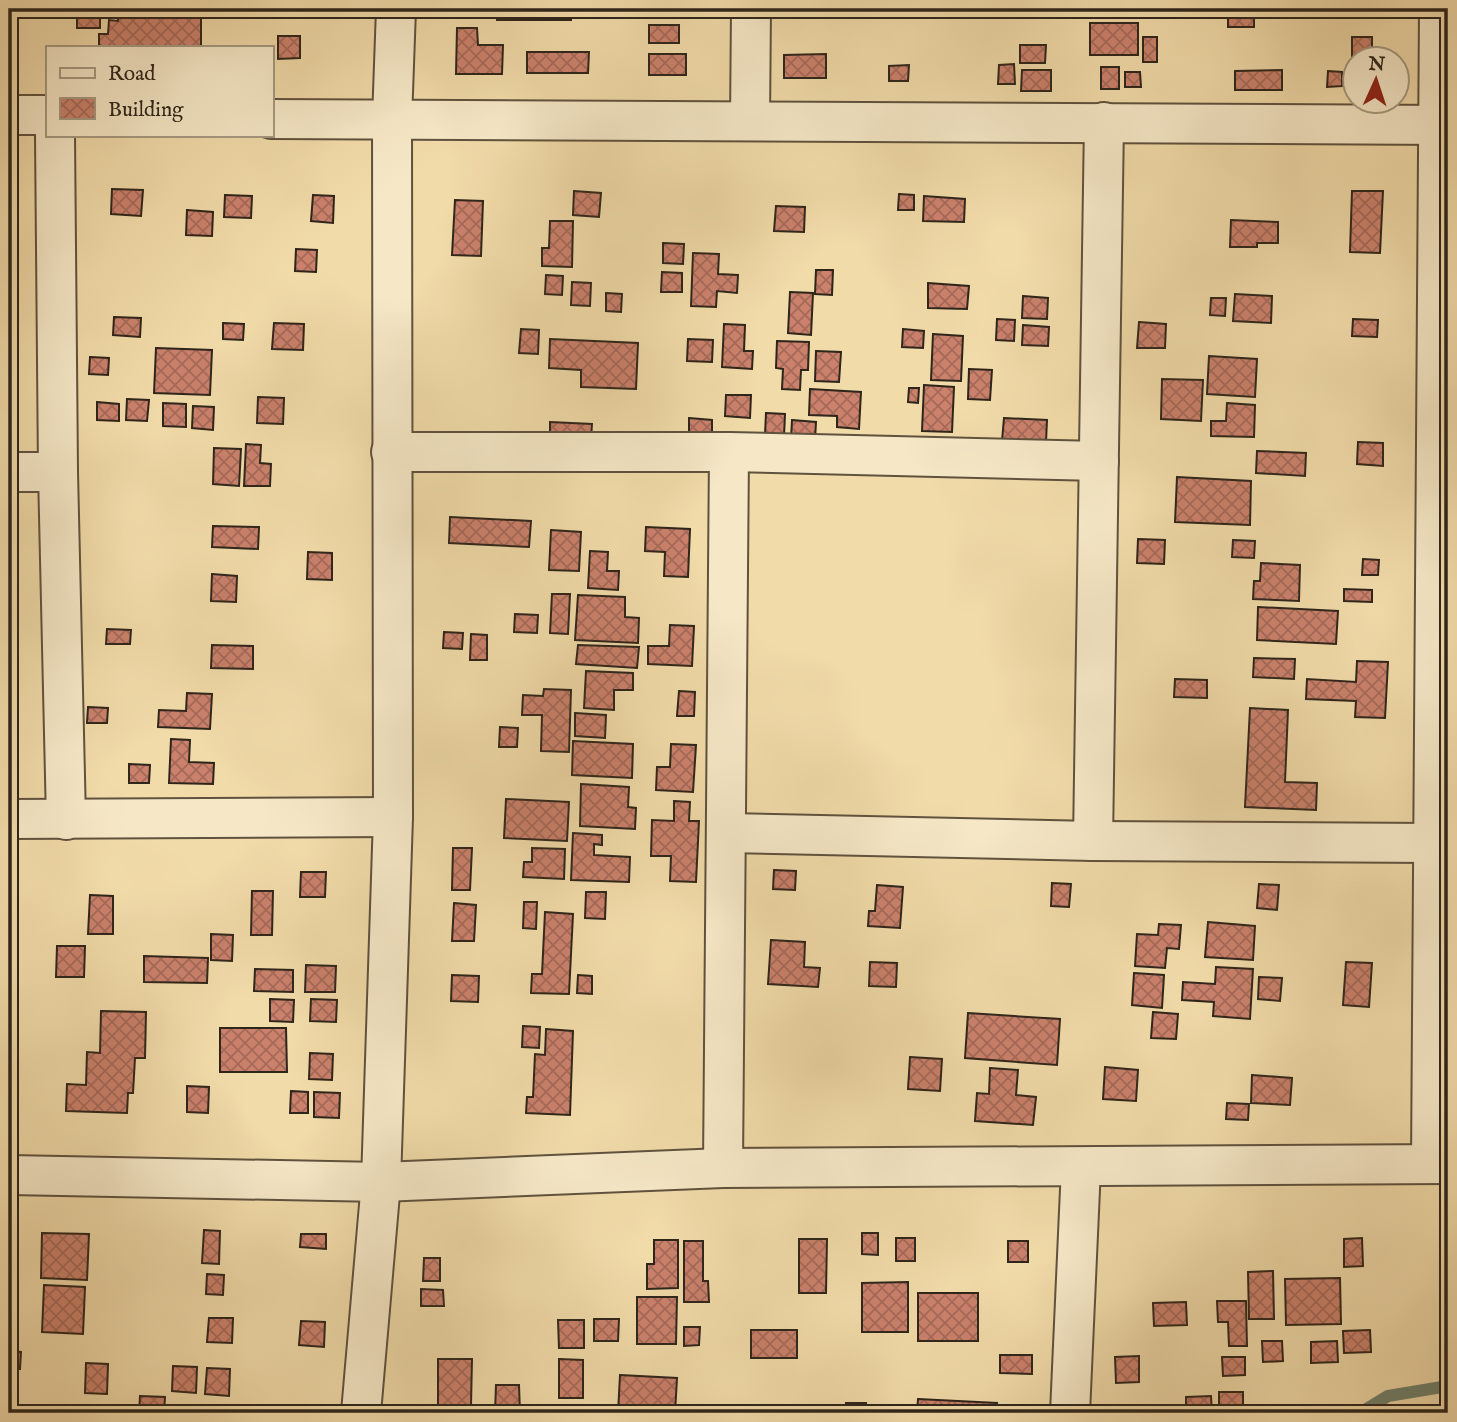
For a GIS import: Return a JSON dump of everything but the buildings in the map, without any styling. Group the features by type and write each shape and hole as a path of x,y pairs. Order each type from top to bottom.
{"street":[{"path":"361,1413 381,1182 393,817 391,452 393,120 397,9"},
{"path":"750,120 751,9"},
{"path":"9,1175 381,1182 723,1168 1440,1164 1432,844 1443,125 1439,9"},
{"path":"9,115 46,115"},
{"path":"273,119 1443,125"},
{"path":"1093,841 1104,122"},
{"path":"55,136 58,472 66,820"},
{"path":"391,452 729,452 1098,461"},
{"path":"723,1168 729,452"},
{"path":"9,472 58,472"},
{"path":"9,819 393,817"},
{"path":"727,833 1093,841 1432,844"},
{"path":"1070,1413 1082,1167"}],"waterway":[{"path":"1360,1413 1388,1396 1448,1386"}]}
